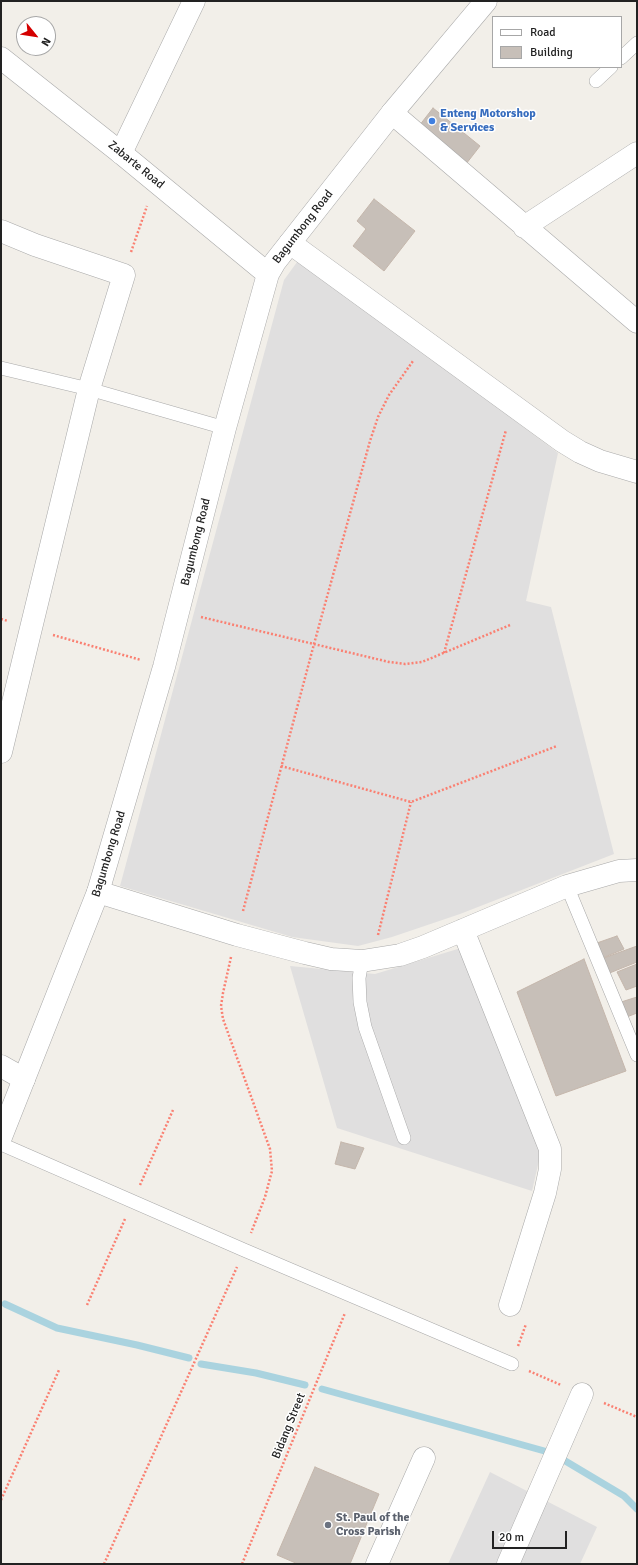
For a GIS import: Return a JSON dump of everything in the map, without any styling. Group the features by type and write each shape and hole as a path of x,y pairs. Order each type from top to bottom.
{"street":[{"path":"121,153 194,1"},
{"name":"Bagumbong Road","path":"1,1137 98,892 164,667 225,428 268,274 275,262 392,113 486,1"},
{"name":"Zabarte Road","path":"1,58 155,180 268,274"},
{"path":"392,113 524,227 628,303 637,322"},
{"path":"524,227 637,153"},
{"path":"1,231 35,245 124,275 90,389 1,752"},
{"path":"290,243 562,441 580,452 600,461 637,472"},
{"path":"98,892 237,935 304,953 331,959 367,960 400,955 423,947 568,886 619,871 637,870"},
{"path":"463,930 550,1149 550,1169 545,1193 510,1305"},
{"path":"1,1066 24,1079"},
{"path":"508,1564 582,1394"},
{"path":"377,1564 424,1458"}],"lane":[{"path":"622,57 637,43"},
{"path":"596,81 610,68"},
{"path":"1,368 90,389 225,428"},
{"path":"568,886 637,1055"},
{"path":"367,960 359,978 360,1002 365,1028 404,1138"},
{"path":"1,1144 132,1202 512,1364"}],"path":[{"path":"124,275 155,180"},
{"path":"104,1564 244,1250 265,1198 272,1171 270,1149 223,1019 221,1006 223,992 281,766 378,417 389,395 426,342"},
{"path":"444,653 513,406"},
{"path":"179,612 389,662 405,664 422,662 510,625"},
{"path":"1,619 164,667"},
{"path":"281,766 411,802 557,746"},
{"path":"367,960 411,802"},
{"path":"87,1305 173,1110"},
{"name":"Bidang Street","path":"242,1564 352,1296"},
{"path":"510,1305 529,1313 512,1364"},
{"path":"1,1500 59,1370"}],"shaded area":[{"path":"300,258 558,453 526,601 551,607 614,854 460,914 392,937 358,946 292,937 120,886 284,280"},
{"path":"461,948 543,1143 532,1191 337,1128 290,966 375,974"},
{"path":"490,1472 597,1527 580,1564 448,1564"}],"building":[{"path":"433,108 480,146 466,164 419,126"},
{"path":"374,199 415,231 384,271 353,246 366,229 357,221"},
{"path":"617,936 624,949 600,959 594,944"},
{"path":"637,946 637,962 607,974 601,959"},
{"path":"584,959 626,1071 556,1096 517,992"},
{"path":"637,964 637,986 626,990 617,972"},
{"path":"637,997 637,1013 624,1018 618,1003"},
{"path":"341,1142 364,1148 355,1169 335,1164"},
{"name":"St. Paul of the Cross Parish","path":"315,1467 379,1494 350,1564 298,1564 277,1555"}],"waterway":[{"path":"5,1304 57,1328 189,1358"},
{"path":"201,1364 256,1373 305,1385"},
{"path":"322,1389 548,1452"},
{"path":"562,1459 624,1496 637,1509"}],"place":[{"name":"Enteng Motorshop & Services","path":"432,121"},
{"name":"St. Paul of the Cross Parish","path":"328,1525"}]}
